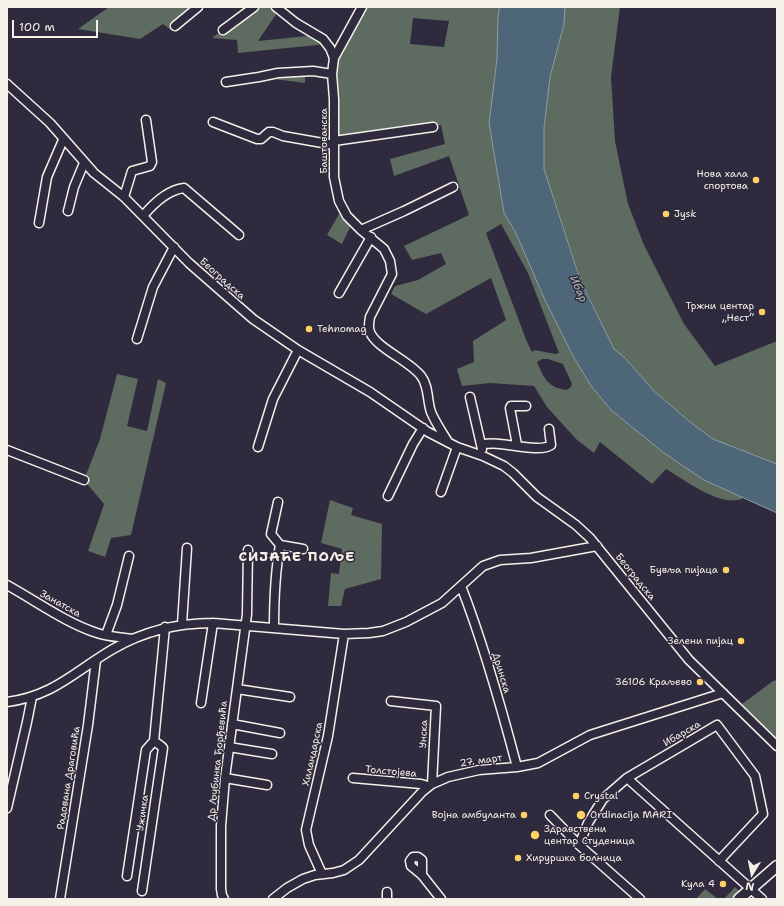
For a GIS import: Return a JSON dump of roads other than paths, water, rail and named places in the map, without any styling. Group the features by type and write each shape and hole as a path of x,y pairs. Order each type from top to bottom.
{"main road":[{"path":"754,895 777,866"},
{"path":"739,899 754,895 777,874"}],"street":[{"path":"175,26 198,7"},
{"path":"223,30 254,7"},
{"path":"276,7 296,23 323,39 330,48 334,58"},
{"name":"Баштованска","path":"362,7 334,58 332,74 334,99 334,177 339,201 347,216 386,252 392,268 390,277 370,317 370,332 377,342 408,364 421,376 425,383 431,413 448,442"},
{"path":"226,82 278,73 313,71 332,74"},
{"name":"Београдска","path":"7,84 50,123 63,140 100,179 124,197 189,263 253,319 298,350 370,392 423,428 457,447 483,456 504,466 537,497 576,525 597,546 689,660 777,746"},
{"path":"124,197 132,171 150,166 152,162 146,120"},
{"path":"213,122 257,140 261,139 269,132 273,132 283,136 334,143 433,126"},
{"path":"39,223 47,177 63,140"},
{"path":"68,211 74,187 84,163"},
{"path":"361,230 453,187"},
{"path":"143,216 156,202 179,188 184,188 239,235"},
{"path":"339,293 371,237"},
{"path":"138,339 153,287 174,247"},
{"path":"258,447 273,399 298,350"},
{"path":"470,397 483,456"},
{"path":"517,445 510,408 511,406 526,406"},
{"path":"388,496 423,428"},
{"path":"481,444 517,445 537,448 550,447 549,429"},
{"path":"441,492 457,447"},
{"path":"7,450 84,480"},
{"path":"278,502 271,534 280,545 303,549"},
{"path":"274,628 274,588 280,545"},
{"path":"7,702 32,697 52,689 119,646 165,627 182,624 213,623 344,634 384,631 406,622 442,603 483,566 500,560 531,558 597,546"},
{"path":"182,624 187,548"},
{"name":"Др Љубинка Ђорђевића","path":"224,899 221,889 220,841 225,778 248,601 248,550"},
{"path":"106,636 117,605 129,556"},
{"name":"Занатска","path":"7,585 71,621 98,634 134,639"},
{"name":"Дринска","path":"462,586 497,691 517,767"},
{"path":"201,703 213,623"},
{"name":"Ужичка","path":"127,876 146,750 154,742 165,627"},
{"name":"Хиландарска","path":"322,874 309,845 306,830 328,736 344,634"},
{"path":"115,636 119,640 119,646"},
{"name":"Радована Драговића","path":"60,899 87,732 96,660"},
{"path":"237,689 290,697"},
{"name":"27. март","path":"273,899 295,883 309,877 344,870 359,860 430,785 448,777 479,770 517,767 538,763 590,735 723,693"},
{"path":"7,808 10,777 27,722 32,697"},
{"name":"Унска","path":"391,701 436,706 430,785"},
{"path":"232,724 280,733"},
{"name":"Ибарска","path":"579,845 588,823 603,799 627,778 717,725 755,776 763,814 718,861"},
{"name":"Ужичка","path":"142,892 162,748 154,742"},
{"path":"229,747 272,754"},
{"path":"225,778 266,784"},
{"name":"Толстојева","path":"353,778 430,785"},
{"path":"627,778 754,895"},
{"path":"550,815 579,845 640,899"},
{"path":"422,875 441,899"}],"water":[{"name":"Ибар","path":"500,7 565,7 564,24 550,77 544,128 544,169 581,282 614,349 625,358 654,391 690,422 713,439 777,464 777,513 704,480 664,453 611,410 591,386 573,356 544,298 515,231 504,213 489,123 497,59 498,17"}],"place":[{"name":"Нова хала спортова","path":"756,180"},
{"name":"Jysk","path":"666,214"},
{"name":"Тржни центар „Нест”","path":"762,312"},
{"name":"Tehnomag","path":"309,329"},
{"name":"Бувља пијаца","path":"726,570"},
{"name":"Зелени пијац","path":"741,641"},
{"name":"36106 Краљево","path":"700,682"},
{"name":"Crystal","path":"576,796"},
{"name":"Војна амбуланта","path":"524,815"},
{"name":"Ordinacija MARI","path":"581,815"},
{"name":"Здравствени центар Студеница","path":"535,835"},
{"name":"Хируршка болница","path":"518,858"},
{"name":"Кула 4","path":"723,884"}],"district":[{"name":"СИЈАЋЕ ПОЉЕ","path":"297,557"}]}
